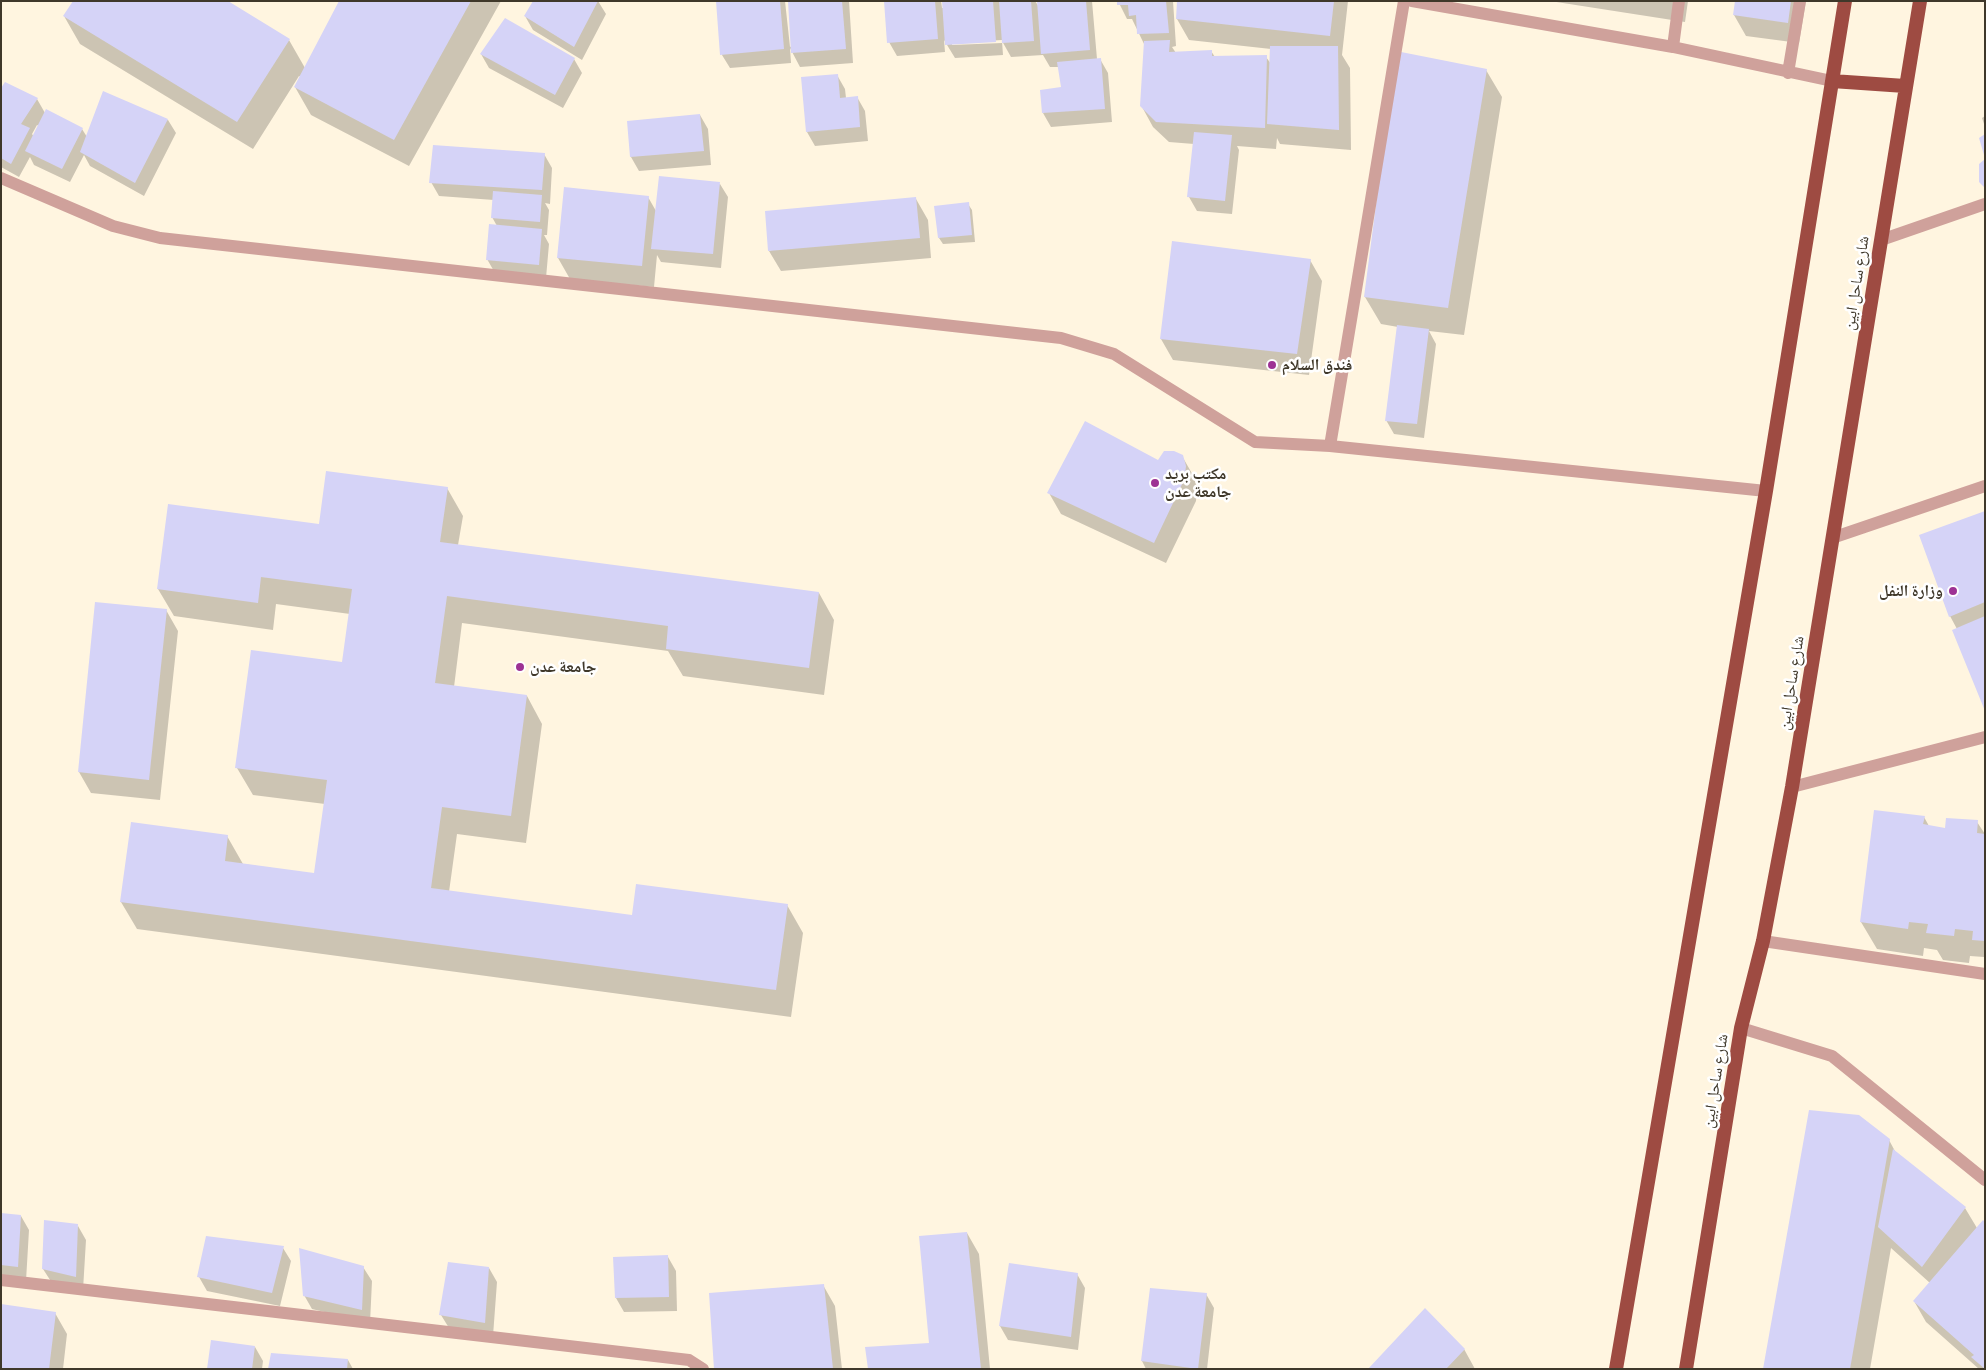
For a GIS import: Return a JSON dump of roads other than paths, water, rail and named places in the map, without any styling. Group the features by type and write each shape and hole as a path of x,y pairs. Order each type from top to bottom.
{"highway":[{"path":"1616,1369 1766,491 1845,1"},
{"name":"شارع ساحل ابين","path":"1686,1369 1741,1028 1763,941 1792,788 1920,1"},
{"path":"1832,81 1905,86"}],"street":[{"path":"1330,446 1404,1"},
{"path":"1412,1 1673,46 1832,81"},
{"path":"1673,46 1679,1"},
{"path":"1788,72 1800,1"},
{"path":"1,178 113,226 160,238 1061,338 1114,354 1255,442 1330,446 1766,491"},
{"path":"1881,240 1985,204"},
{"path":"1832,538 1985,486"},
{"path":"1792,788 1985,737"},
{"path":"1763,941 1985,974"},
{"path":"1741,1028 1832,1056 1985,1180"},
{"path":"1,1280 689,1360 703,1369"}],"place":[{"name":"فندق السلام","path":"1272,365"},
{"name":"مكتب بريد جامعة عدن","path":"1155,483"},
{"name":"وزارة النفل","path":"1953,591"},
{"name":"جامعة عدن","path":"520,667"}]}
